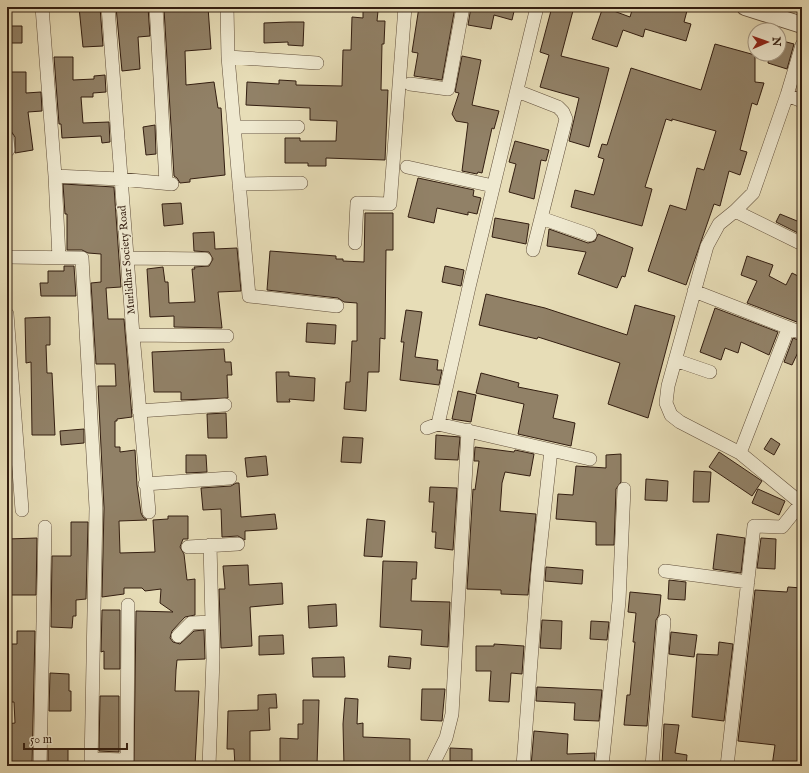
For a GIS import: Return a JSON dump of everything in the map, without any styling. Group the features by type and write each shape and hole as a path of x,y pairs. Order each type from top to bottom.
{"street":[{"path":"42,7 55,176 59,258"},
{"name":"Murlidhar Society Road","path":"108,7 126,258 145,484 149,512"},
{"path":"55,176 120,179 169,184 156,7"},
{"path":"227,7 228,57 249,296 337,306"},
{"path":"355,243 357,203 390,204 405,7"},
{"path":"410,84 448,88 463,7"},
{"path":"537,7 432,426 468,430 590,459"},
{"path":"745,7 766,10 802,25"},
{"path":"727,766 754,526 782,527 802,503 740,453 680,422 671,415 666,403 668,386 707,246 719,224 735,211 752,193 787,95 802,45"},
{"path":"228,57 317,63"},
{"path":"517,91 558,107 563,112 566,119 533,250"},
{"path":"787,95 802,101"},
{"path":"234,128 298,127"},
{"path":"407,167 493,186"},
{"path":"239,184 301,183"},
{"path":"735,211 802,244"},
{"path":"541,218 590,235"},
{"path":"7,257 82,258 96,508 92,763 127,760 128,604"},
{"path":"126,258 205,259"},
{"path":"694,291 788,329 802,333"},
{"path":"7,314 22,510"},
{"path":"740,453 788,329"},
{"path":"133,334 227,336"},
{"path":"675,360 710,372"},
{"path":"139,411 225,405"},
{"path":"432,766 446,738 452,714 468,430"},
{"path":"523,766 538,568 551,450"},
{"path":"145,484 230,478"},
{"path":"602,766 620,601 624,489"},
{"path":"40,766 44,527"},
{"path":"188,546 238,544"},
{"path":"209,766 213,659 210,545"},
{"path":"665,571 748,582"},
{"path":"652,766 664,621"},
{"path":"178,636 191,622 212,622"}],"building":[{"path":"79,7 100,7 103,46 83,47"},
{"path":"116,7 148,7 150,36 138,37 140,69 122,71"},
{"path":"208,7 211,49 185,51 186,85 214,82 218,108 221,108 225,175 190,179 190,182 180,183 174,176 164,9"},
{"path":"419,7 455,7 442,80 414,76 418,53 412,52"},
{"path":"471,7 515,7 512,20 494,15 491,29 468,25"},
{"path":"552,7 574,7 561,56 609,68 589,147 569,141 579,98 540,87 549,55 540,52"},
{"path":"603,7 630,17 633,7 688,7 684,22 691,24 686,41 645,29 643,37 623,30 617,47 592,39"},
{"path":"363,11 378,11 377,21 385,21 384,44 382,44 381,90 388,90 385,160 326,158 326,166 308,166 308,163 285,163 285,138 300,138 300,141 336,141 337,121 310,120 310,108 246,105 247,82 279,84 279,80 296,81 296,85 342,86 343,50 351,50 352,17 363,18"},
{"path":"304,22 303,46 288,45 288,42 264,43 264,23"},
{"path":"7,26 22,26 22,43 7,43"},
{"path":"787,42 794,44 787,69 768,63 787,62"},
{"path":"715,44 747,53 747,62 755,62 755,82 764,83 757,105 752,103 740,150 747,152 740,175 729,171 720,206 714,204 686,285 648,271 670,205 686,210 697,168 704,170 716,131 672,119 672,121 666,119 645,187 652,189 642,226 571,207 575,190 594,195 604,159 598,157 602,144 607,145 631,68 701,90"},
{"path":"462,56 481,60 472,105 499,111 494,129 492,128 482,173 478,172 477,174 462,171 468,123 456,121 452,114 459,93 455,92"},
{"path":"54,57 73,57 73,80 94,79 94,76 105,75 106,92 93,93 93,97 81,97 83,123 109,122 110,142 102,143 101,136 62,138 61,124 59,124"},
{"path":"8,72 26,72 26,93 41,92 42,111 28,112 33,150 15,153 15,137 11,131 9,116"},
{"path":"155,125 156,154 146,155 143,127"},
{"path":"515,141 549,150 546,161 541,160 534,199 509,192 516,164 509,162"},
{"path":"418,178 474,190 473,196 481,198 477,214 468,212 468,215 437,208 434,223 408,217"},
{"path":"63,184 114,187 121,287 106,288 108,319 124,319 132,417 117,419 117,421 115,421 115,447 120,447 120,452 135,450 137,485 141,513 147,520 119,521 120,553 155,552 153,520 168,519 168,516 188,516 188,539 183,539 180,547 184,554 187,580 195,579 195,615 185,617 172,631 170,638 173,642 180,644 194,631 204,630 205,659 177,660 176,670 175,691 199,691 195,766 181,766 181,763 134,763 136,611 173,612 160,603 161,589 145,591 142,588 124,588 124,594 102,597 104,508 98,386 116,386 115,364 96,364 91,283 101,282 101,254 88,253 82,250 67,250 67,214 65,214"},
{"path":"181,203 183,224 164,226 162,204"},
{"path":"365,213 393,213 393,250 386,250 385,339 380,338 379,372 368,372 366,411 344,409 346,382 350,382 352,341 357,341 357,303 344,302 338,298 267,290 270,251 336,256 336,259 343,259 343,261 364,262"},
{"path":"780,214 802,223 802,235 776,222"},
{"path":"495,218 529,224 526,244 492,237"},
{"path":"549,229 588,243 595,241 598,234 633,248 625,277 622,276 617,288 578,274 586,252 547,246"},
{"path":"214,232 215,249 237,248 241,291 218,292 222,328 174,327 174,316 150,317 147,269 163,267 165,282 168,282 169,303 195,302 192,269 195,269 194,267 209,266 213,259 209,252 194,251 193,233"},
{"path":"747,256 773,265 769,276 786,285 792,273 802,278 802,324 747,303 757,281 741,275"},
{"path":"64,266 74,266 76,296 41,296 40,283 48,283 48,271 64,271"},
{"path":"445,266 464,270 461,286 442,282"},
{"path":"486,294 545,308 627,335 635,305 675,316 648,418 608,404 620,363 538,337 537,339 479,325"},
{"path":"715,308 778,332 769,355 741,342 738,353 725,348 721,360 700,352"},
{"path":"406,310 422,312 415,357 438,360 437,370 442,370 439,385 400,380 404,342 401,342"},
{"path":"50,317 50,345 46,345 47,373 52,373 55,435 32,435 31,362 26,363 25,318"},
{"path":"307,323 336,325 335,344 306,342"},
{"path":"793,338 801,341 798,347 800,348 792,365 784,362"},
{"path":"224,349 225,362 231,362 232,375 227,375 228,398 181,400 181,392 154,392 152,352"},
{"path":"276,372 289,372 289,376 315,378 314,401 289,399 290,402 277,402"},
{"path":"481,373 519,383 518,387 558,395 553,418 575,423 571,446 518,434 524,404 476,393"},
{"path":"458,391 476,395 471,422 452,419"},
{"path":"226,413 227,438 208,438 207,414"},
{"path":"84,429 84,443 61,445 60,431"},
{"path":"436,435 460,437 458,460 435,459"},
{"path":"343,437 363,438 361,463 341,462"},
{"path":"771,438 780,444 774,455 764,449"},
{"path":"475,447 514,452 515,450 534,454 530,476 505,472 502,483 500,511 536,514 528,595 501,594 501,590 467,589 473,489 475,490 479,461 474,461"},
{"path":"719,452 762,481 752,496 709,467"},
{"path":"621,454 621,482 616,489 614,545 596,545 596,522 556,519 558,494 573,495 576,466 606,468 606,455"},
{"path":"186,455 206,455 207,472 186,473"},
{"path":"266,456 268,475 247,477 245,458"},
{"path":"694,471 711,472 709,502 693,502"},
{"path":"646,479 668,481 667,501 645,500"},
{"path":"239,483 241,517 275,514 277,529 245,531 245,540 238,536 222,537 221,509 203,510 201,488 231,486"},
{"path":"430,487 457,488 453,550 435,548 436,532 432,532 434,502 429,502"},
{"path":"758,489 785,501 779,515 752,503"},
{"path":"367,519 385,521 382,557 364,556"},
{"path":"71,522 88,522 86,599 76,600 76,616 73,616 72,628 51,627 52,556 71,556"},
{"path":"717,534 745,538 741,573 713,569"},
{"path":"37,538 36,595 7,595 7,539"},
{"path":"761,538 776,539 775,569 757,568"},
{"path":"383,561 417,562 416,579 412,579 411,601 450,602 448,647 421,645 422,630 380,627"},
{"path":"248,565 249,585 282,583 283,604 250,607 252,646 221,648 219,589 225,589 223,566"},
{"path":"546,567 583,570 582,584 545,581"},
{"path":"669,580 686,582 685,600 668,599"},
{"path":"788,587 802,588 802,766 772,766 775,745 738,741 755,590 787,592"},
{"path":"630,592 661,595 659,615 656,620 647,726 624,725 627,695 630,695 635,642 633,642 636,613 628,612"},
{"path":"336,604 337,626 309,628 308,606"},
{"path":"102,610 120,610 120,669 104,669 104,651 101,652"},
{"path":"542,620 562,621 561,649 540,648"},
{"path":"591,621 609,622 607,640 590,639"},
{"path":"17,631 35,631 32,765 7,765 7,724 15,723 14,702 7,702 7,644 17,644"},
{"path":"671,632 697,635 694,657 669,654"},
{"path":"283,635 284,654 259,655 259,636"},
{"path":"719,642 733,644 724,721 692,717 697,654 718,655"},
{"path":"494,644 524,646 522,674 511,673 509,702 489,701 491,671 476,671 476,646 494,646"},
{"path":"389,656 411,658 410,669 388,667"},
{"path":"344,657 345,677 313,677 312,658"},
{"path":"50,673 69,674 71,711 49,711"},
{"path":"537,687 602,690 599,721 574,720 575,703 536,701"},
{"path":"422,689 445,689 442,721 421,720"},
{"path":"276,694 277,708 269,708 270,730 250,731 250,766 235,766 234,749 227,749 228,711 258,710 258,695"},
{"path":"100,696 119,696 119,752 99,751"},
{"path":"345,698 358,699 357,724 363,723 363,737 410,739 410,766 344,766 343,724"},
{"path":"303,700 319,700 317,766 280,766 280,738 298,739 298,724 303,724"},
{"path":"664,724 679,725 675,753 687,755 686,766 662,766"},
{"path":"534,731 568,734 567,754 595,753 594,766 531,766"},
{"path":"450,748 472,749 472,761 450,761"},
{"path":"48,749 68,749 68,762 48,762"}]}
